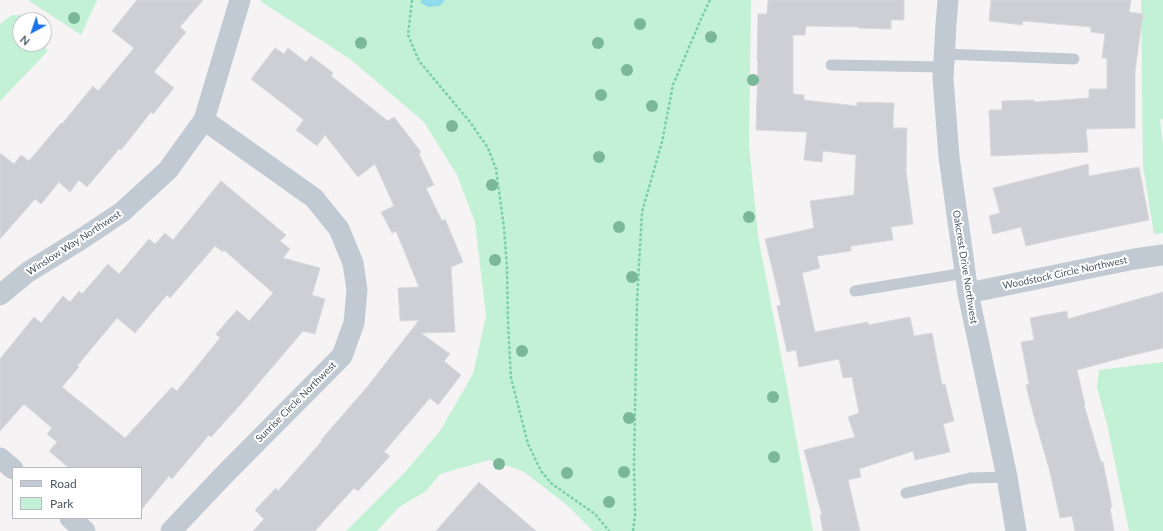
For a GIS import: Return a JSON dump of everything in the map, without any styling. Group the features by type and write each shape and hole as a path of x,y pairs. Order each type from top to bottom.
{"street":[{"name":"Winslow Way Northwest","path":"0,295 28,272 122,212 168,170 204,120 240,0"},
{"name":"Oakcrest Drive Northwest","path":"948,0 943,78 949,157 966,283 1007,477 1016,531"},
{"name":"Sunrise Circle Northwest","path":"171,531 222,476 342,356 354,323 357,290 353,263 339,229 314,198 204,120"},
{"name":"Woodstock Circle Northwest","path":"966,283 1163,255"},
{"path":"0,458 12,469"},
{"path":"71,519 85,531"}],"lane":[{"path":"831,66 944,60 1074,59"},
{"path":"855,291 966,283"},
{"path":"906,493 970,478 1007,477"}],"path":[{"path":"412,0 408,35 419,61 470,122 488,148 496,169 507,267 511,378 528,444 541,471 552,484 595,514 609,531"},
{"path":"633,531 635,516 634,464 637,301 642,212 662,142 674,84 710,0"}],"green space":[{"path":"28,0 97,0 81,35 52,16 52,12 46,12"},
{"path":"751,0 749,145 758,236 813,531 593,531 568,506 523,471 489,460 440,474 426,491 399,507 377,531 346,531 405,472 440,431 473,374 486,316 475,222 457,175 424,122 350,59 260,1"},
{"path":"1141,0 1163,0 1163,119 1160,120 1163,145 1163,233 1154,234 1143,167"},
{"path":"12,15 12,52 47,52 0,101 0,24"},
{"path":"1163,362 1163,531 1129,531 1107,424 1097,388 1099,370"}],"water":[{"path":"421,0 445,0 440,6 428,7 421,3"}],"building":[{"path":"137,0 203,0 180,27 186,32 154,72 174,88 153,114 151,112 121,150 119,149 87,187 79,180 70,192 59,182 41,204 35,199 0,239 0,153 14,164 21,155 29,161 93,86 98,91 134,48 112,31"},
{"path":"768,0 904,0 904,20 891,20 891,29 806,26 805,35 793,35 793,94 804,95 804,100 857,106 857,102 894,103 893,128 907,128 906,172 913,224 891,227 893,240 851,246 851,251 817,256 820,268 802,273 815,332 868,322 868,325 910,317 914,336 932,333 942,385 945,384 954,421 943,424 950,452 915,460 913,451 859,469 861,477 848,480 860,531 823,531 820,515 822,515 804,450 855,437 848,417 859,413 852,377 843,378 839,359 799,367 796,350 787,352 777,306 781,305 765,239 814,228 810,201 854,195 856,155 823,151 822,162 804,160 807,132 756,130 758,14 767,14"},
{"path":"991,0 1131,0 1129,12 1143,14 1135,71 1135,128 1086,129 1088,152 991,156 989,110 1002,110 1002,101 1034,100 1034,102 1089,98 1089,89 1107,89 1107,58 1102,58 1105,34 1091,32 1091,27 1023,21 1022,25 989,21"},
{"path":"275,48 284,54 288,48 306,62 311,56 333,73 331,76 388,121 394,117 421,152 419,154 434,185 426,188 442,221 445,219 463,262 451,267 455,332 421,333 450,354 444,361 461,375 438,405 430,398 384,452 390,456 358,491 354,488 315,531 253,531 264,519 255,510 276,488 278,491 322,441 321,440 368,386 419,320 400,321 398,288 419,287 396,231 392,233 381,212 394,206 375,164 358,177 325,135 317,146 296,130 304,120 251,79"},
{"path":"1088,164 1089,176 1139,167 1149,220 1026,246 1021,227 993,234 989,216 1000,213 993,188"},
{"path":"221,181 286,235 280,241 290,249 283,258 320,268 312,295 325,299 315,334 303,331 241,404 211,437 209,435 172,479 169,476 142,509 142,467 68,467 49,451 57,442 47,434 52,428 24,404 0,431 0,359 34,317 41,323 63,296 70,302 79,291 82,294 108,264 119,274 149,239 155,244 165,233 173,240","holes":["215,246 223,252 224,250 273,293 249,321 237,310 216,334 220,338 177,391 172,387 125,438 62,387 79,367 77,366 117,318 135,333 167,295 170,298"]},
{"path":"1163,292 1163,348 1077,370 1084,405 1101,462 1103,462 1112,507 1110,508 1114,531 1075,531 1072,516 1060,518 1050,472 1026,385 1029,384 1021,342 1034,340 1030,318 1067,311 1068,319"},
{"path":"479,482 536,531 436,531"}]}
